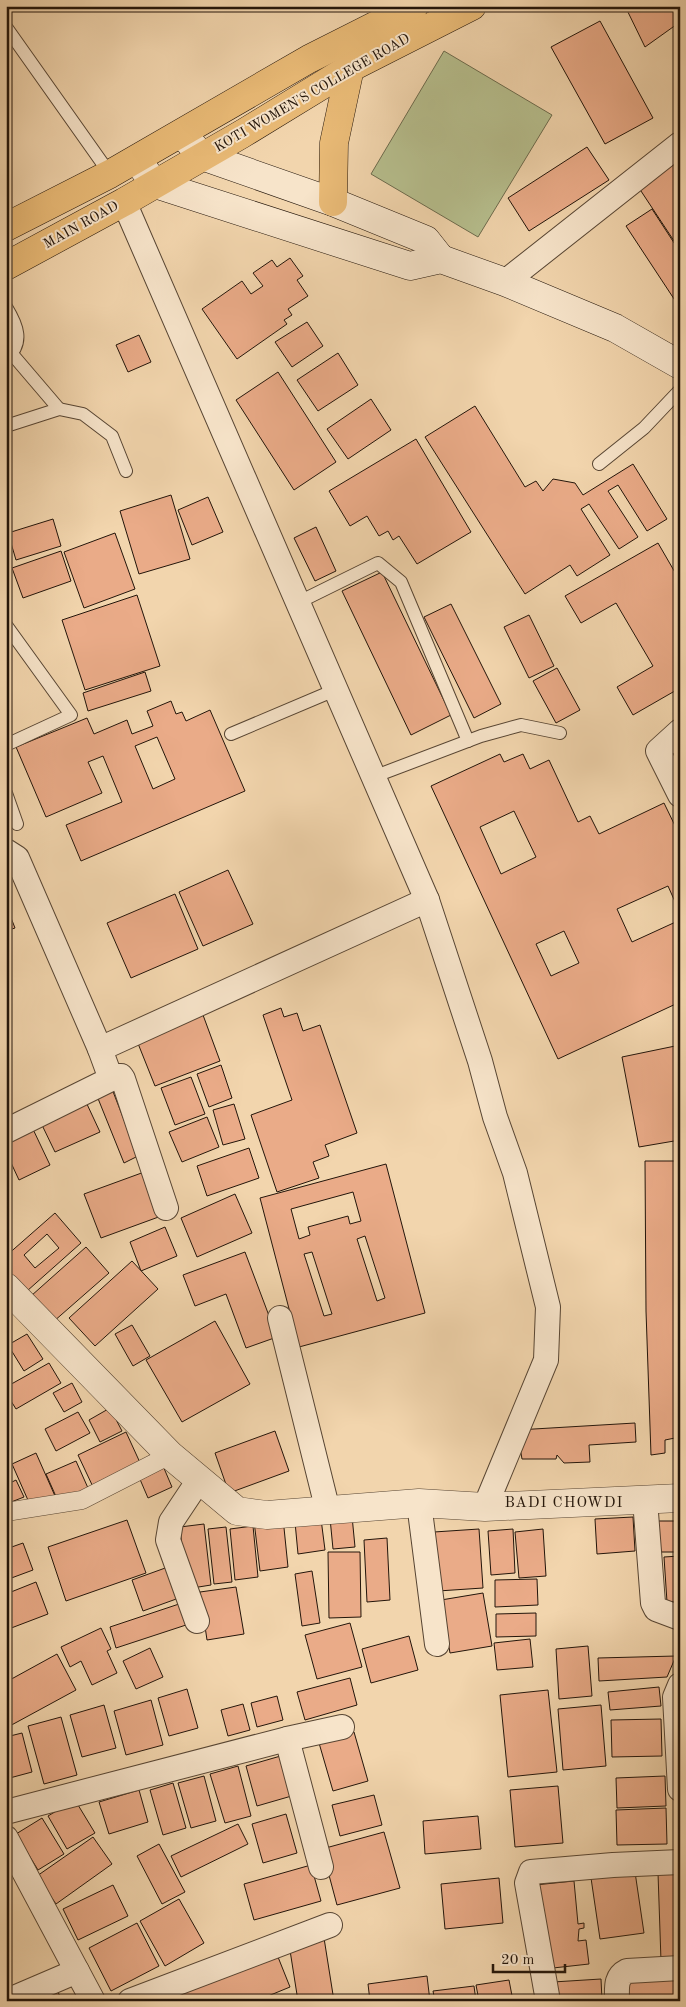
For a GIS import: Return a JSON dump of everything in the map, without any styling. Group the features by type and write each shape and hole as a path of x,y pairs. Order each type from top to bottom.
{"main road":[{"name":"KOTI WOMEN'S COLLEGE ROAD","path":"137,160 309,59 414,6"},
{"name":"KOTI WOMEN'S COLLEGE ROAD","path":"155,184 242,134 350,68 472,6"},
{"path":"333,202 334,143 350,68"},
{"path":"182,134 202,156 333,202 426,240 441,259 505,282 615,328 680,365"},
{"path":"6,227 137,160 155,184 410,266 441,259"},
{"name":"MAIN ROAD","path":"6,266 155,184"},
{"path":"6,1287 170,1455 238,1511 267,1515 419,1502 485,1507 680,1498"}],"street":[{"path":"505,282 680,144"},
{"path":"124,202 427,900 480,1061 495,1117 515,1172 548,1307 546,1360 485,1507"},
{"path":"680,731 658,751 680,795"},
{"path":"6,851 17,858 100,1049 111,1079"},
{"path":"100,1049 427,900"},
{"path":"6,1131 111,1079 121,1076 166,1208"},
{"path":"280,1318 328,1511"},
{"path":"6,1512 82,1500 170,1455"},
{"path":"197,1622 168,1540 171,1522 200,1480"},
{"path":"645,1500 653,1603 656,1609 680,1618"},
{"path":"419,1502 437,1644"},
{"path":"680,1685 675,1697 680,1789"},
{"path":"6,1812 287,1739 342,1727"},
{"path":"287,1739 320,1866"},
{"path":"6,1838 93,2001"},
{"path":"548,2001 527,1883 531,1872 680,1862"},
{"path":"130,2001 330,1926"},
{"path":"617,2001 617,1979 620,1974 627,1971 680,1968"},
{"path":"7,2001 77,1971"}],"lane":[{"path":"6,27 110,174"},
{"path":"6,307 16,324 19,339 9,357 59,409"},
{"path":"599,464 644,428 680,390"},
{"path":"6,426 59,409 83,414 112,436 126,471"},
{"path":"297,603 378,563 401,582 468,741"},
{"path":"6,625 71,715 6,745"},
{"path":"231,734 335,690"},
{"path":"373,777 468,741 521,725 560,734"},
{"path":"6,793 17,824"}],"green space":[{"path":"444,51 552,115 478,237 371,174"}],"building":[{"path":"625,6 677,6 675,7 680,16 680,22 645,47"},
{"path":"600,21 653,118 605,144 551,47"},
{"path":"587,147 609,180 529,231 508,198"},
{"path":"680,157 680,250 637,185"},
{"path":"652,209 680,252 680,308 626,226"},
{"path":"290,258 303,276 297,280 308,296 288,309 292,315 284,320 287,324 237,359 202,309 242,281 251,294 263,286 253,273 272,260 277,267"},
{"path":"307,322 323,346 292,367 275,342"},
{"path":"139,335 151,362 128,372 116,345"},
{"path":"338,353 358,385 318,411 297,380"},
{"path":"278,372 336,462 294,490 236,400"},
{"path":"371,399 391,430 348,459 327,429"},
{"path":"475,406 525,487 536,481 543,491 553,479 575,483 583,495 633,464 667,519 647,531 618,485 608,491 638,537 619,549 589,504 581,509 610,555 577,576 570,565 525,594 425,437"},
{"path":"416,439 471,532 417,564 399,536 393,540 388,531 379,536 367,516 350,526 329,491"},
{"path":"171,495 190,559 139,574 120,511"},
{"path":"208,497 223,532 192,545 178,510"},
{"path":"53,519 61,546 16,560 8,533"},
{"path":"316,527 336,571 315,581 294,538"},
{"path":"115,533 135,589 84,608 64,552"},
{"path":"658,543 680,581 680,688 633,715 617,687 653,666 616,603 581,623 565,596"},
{"path":"61,551 71,581 23,598 12,568"},
{"path":"382,572 451,715 411,735 342,591"},
{"path":"137,595 160,666 85,690 62,620"},
{"path":"451,604 501,704 474,718 424,617"},
{"path":"529,615 554,666 529,678 504,627"},
{"path":"557,668 580,710 556,723 533,681"},
{"path":"145,672 151,691 88,711 83,693"},
{"path":"171,701 176,714 182,712 186,721 210,710 245,791 81,861 66,825 122,802 103,756 88,762 102,793 46,817 16,747 87,718 94,734 127,720 132,734 153,726 147,711","holes":["157,737 175,779 153,789 135,746"]},
{"path":"500,754 504,762 523,754 530,769 549,760 578,822 590,816 599,834 664,803 680,836 680,913 668,886 617,909 632,942 680,920 680,1002 558,1059 431,786","holes":["514,811 536,857 501,874 480,827","564,931 579,963 551,976 536,944"]},
{"path":"228,870 253,924 203,946 179,892"},
{"path":"175,894 198,949 131,978 107,923"},
{"path":"6,905 15,928 6,931"},
{"path":"281,1008 284,1017 297,1013 303,1031 320,1025 357,1133 325,1145 329,1156 313,1162 319,1178 277,1192 251,1115 292,1100 263,1015"},
{"path":"203,1015 220,1061 155,1086 137,1041"},
{"path":"680,1045 680,1140 639,1147 622,1057"},
{"path":"221,1065 232,1098 209,1107 197,1074"},
{"path":"191,1077 205,1114 175,1125 161,1088"},
{"path":"112,1089 138,1156 124,1163 97,1096"},
{"path":"86,1102 100,1132 55,1152 41,1123"},
{"path":"234,1104 245,1139 223,1145 213,1110"},
{"path":"207,1117 219,1147 182,1162 169,1132"},
{"path":"31,1125 50,1165 19,1180 6,1152 6,1138"},
{"path":"249,1148 259,1178 207,1196 197,1166"},
{"path":"645,1161 680,1161 680,1437 665,1440 665,1453 651,1455 646,1311"},
{"path":"386,1164 425,1313 299,1347 260,1198","holes":["353,1192 361,1221 350,1224 348,1216 308,1227 310,1235 299,1239 291,1209","365,1236 385,1298 377,1301 357,1239","312,1252 332,1314 324,1316 304,1254"]},
{"path":"147,1171 164,1215 101,1238 84,1194"},
{"path":"235,1194 252,1233 197,1257 181,1218"},
{"path":"55,1213 81,1243 27,1291 6,1268 6,1256","holes":["47,1234 59,1248 35,1268 24,1255"]},
{"path":"165,1227 177,1256 141,1271 130,1242"},
{"path":"86,1247 109,1273 53,1322 31,1296"},
{"path":"245,1252 277,1337 246,1348 226,1294 195,1306 183,1275"},
{"path":"132,1261 158,1289 95,1346 69,1318"},
{"path":"215,1321 250,1384 182,1422 146,1360"},
{"path":"132,1325 150,1356 133,1366 115,1334"},
{"path":"27,1334 43,1359 24,1371 8,1345"},
{"path":"49,1363 61,1383 16,1409 6,1393 6,1387"},
{"path":"72,1383 82,1402 64,1412 53,1393"},
{"path":"110,1408 122,1431 100,1442 89,1420"},
{"path":"78,1412 90,1433 56,1451 45,1429"},
{"path":"635,1423 636,1442 589,1445 590,1462 564,1463 557,1455 556,1459 522,1459 517,1430"},
{"path":"275,1431 289,1471 229,1493 215,1453"},
{"path":"126,1432 142,1467 94,1489 78,1455"},
{"path":"36,1453 55,1496 31,1507 12,1464"},
{"path":"76,1461 88,1488 58,1501 46,1474"},
{"path":"163,1466 172,1487 148,1498 139,1477"},
{"path":"16,1480 24,1497 6,1504 6,1485"},
{"path":"352,1516 355,1547 333,1549 330,1518"},
{"path":"633,1517 635,1551 597,1554 595,1519"},
{"path":"283,1518 288,1567 260,1571 254,1521"},
{"path":"321,1519 325,1550 298,1554 295,1522"},
{"path":"127,1520 146,1573 66,1601 48,1547"},
{"path":"658,1521 680,1521 680,1552 658,1552"},
{"path":"204,1524 211,1585 186,1589 180,1527"},
{"path":"253,1526 258,1577 235,1580 230,1529"},
{"path":"226,1527 232,1582 214,1584 208,1529"},
{"path":"479,1529 483,1588 438,1591 434,1532"},
{"path":"513,1529 515,1573 491,1575 488,1531"},
{"path":"543,1529 546,1576 519,1578 515,1532"},
{"path":"387,1538 390,1600 367,1602 364,1540"},
{"path":"23,1543 33,1570 6,1580 6,1549"},
{"path":"328,1552 360,1552 361,1617 329,1618"},
{"path":"680,1556 680,1602 667,1602 664,1557"},
{"path":"168,1567 179,1598 143,1611 132,1580"},
{"path":"312,1571 320,1623 302,1626 295,1574"},
{"path":"537,1579 538,1605 495,1607 495,1580"},
{"path":"36,1582 48,1614 6,1630 6,1594"},
{"path":"236,1587 244,1634 207,1640 200,1592"},
{"path":"483,1593 492,1646 450,1653 441,1600"},
{"path":"179,1604 186,1625 116,1648 110,1627"},
{"path":"536,1613 536,1636 496,1637 496,1614"},
{"path":"350,1623 362,1667 317,1679 305,1635"},
{"path":"101,1628 111,1649 107,1651 117,1673 92,1685 81,1661 70,1667 61,1647"},
{"path":"409,1636 418,1670 371,1683 362,1649"},
{"path":"530,1639 533,1667 497,1670 494,1643"},
{"path":"588,1646 592,1696 559,1699 556,1649"},
{"path":"150,1648 163,1677 136,1689 123,1661"},
{"path":"57,1654 76,1690 6,1728 6,1682"},
{"path":"676,1656 667,1677 599,1681 598,1658"},
{"path":"350,1678 357,1705 305,1720 297,1692"},
{"path":"659,1687 661,1706 610,1710 608,1692"},
{"path":"187,1689 198,1728 169,1736 158,1698"},
{"path":"548,1690 557,1772 508,1777 500,1695"},
{"path":"277,1696 283,1720 257,1727 251,1703"},
{"path":"151,1700 163,1745 126,1755 114,1711"},
{"path":"243,1704 250,1730 228,1736 221,1710"},
{"path":"104,1705 116,1748 82,1757 70,1715"},
{"path":"601,1705 606,1766 563,1770 558,1709"},
{"path":"61,1717 77,1775 44,1784 28,1726"},
{"path":"661,1719 662,1756 612,1757 611,1720"},
{"path":"354,1732 368,1781 333,1791 319,1743"},
{"path":"22,1733 32,1772 6,1779 6,1737"},
{"path":"284,1755 295,1795 257,1806 246,1766"},
{"path":"238,1766 251,1816 225,1823 210,1774"},
{"path":"204,1776 216,1821 191,1828 178,1783"},
{"path":"665,1776 666,1806 617,1808 616,1778"},
{"path":"173,1783 186,1828 163,1835 150,1790"},
{"path":"558,1786 563,1843 515,1847 510,1790"},
{"path":"139,1790 148,1822 109,1834 99,1802"},
{"path":"374,1795 382,1825 340,1836 332,1805"},
{"path":"75,1800 95,1833 67,1849 48,1816"},
{"path":"666,1808 667,1844 617,1845 616,1810"},
{"path":"286,1814 297,1853 263,1863 252,1824"},
{"path":"478,1816 481,1849 425,1854 423,1821"},
{"path":"42,1818 64,1854 38,1870 16,1834"},
{"path":"238,1824 248,1844 181,1877 171,1856"},
{"path":"384,1832 400,1888 337,1905 322,1849"},
{"path":"93,1837 112,1864 56,1904 37,1876"},
{"path":"159,1844 185,1892 162,1904 137,1856"},
{"path":"311,1865 321,1901 254,1920 244,1884"},
{"path":"635,1872 644,1933 600,1939 591,1878"},
{"path":"680,1872 680,1961 661,1961 658,1873"},
{"path":"499,1878 503,1923 445,1929 441,1884"},
{"path":"574,1881 578,1924 584,1923 584,1928 579,1929 578,1941 586,1940 589,1964 544,1969 535,1885"},
{"path":"113,1885 128,1916 78,1940 63,1909"},
{"path":"179,1899 204,1943 165,1966 140,1921"},
{"path":"137,1923 159,1966 111,1991 89,1948"},
{"path":"324,1938 334,2001 298,2001 289,1944"},
{"path":"274,1947 290,1987 256,2001 145,2001"},
{"path":"427,1976 430,2001 370,2001 368,1984"},
{"path":"680,1977 680,2001 623,2001 621,1982"},
{"path":"601,1979 602,2000 554,2001 553,1982"},
{"path":"509,1980 513,2001 479,2001 476,1985"},
{"path":"474,1986 476,2001 435,2001 433,1991"},
{"path":"58,1992 62,2001 38,2001"}],"district":[{"name":"BADI CHOWDI","path":"564,1503"}]}
